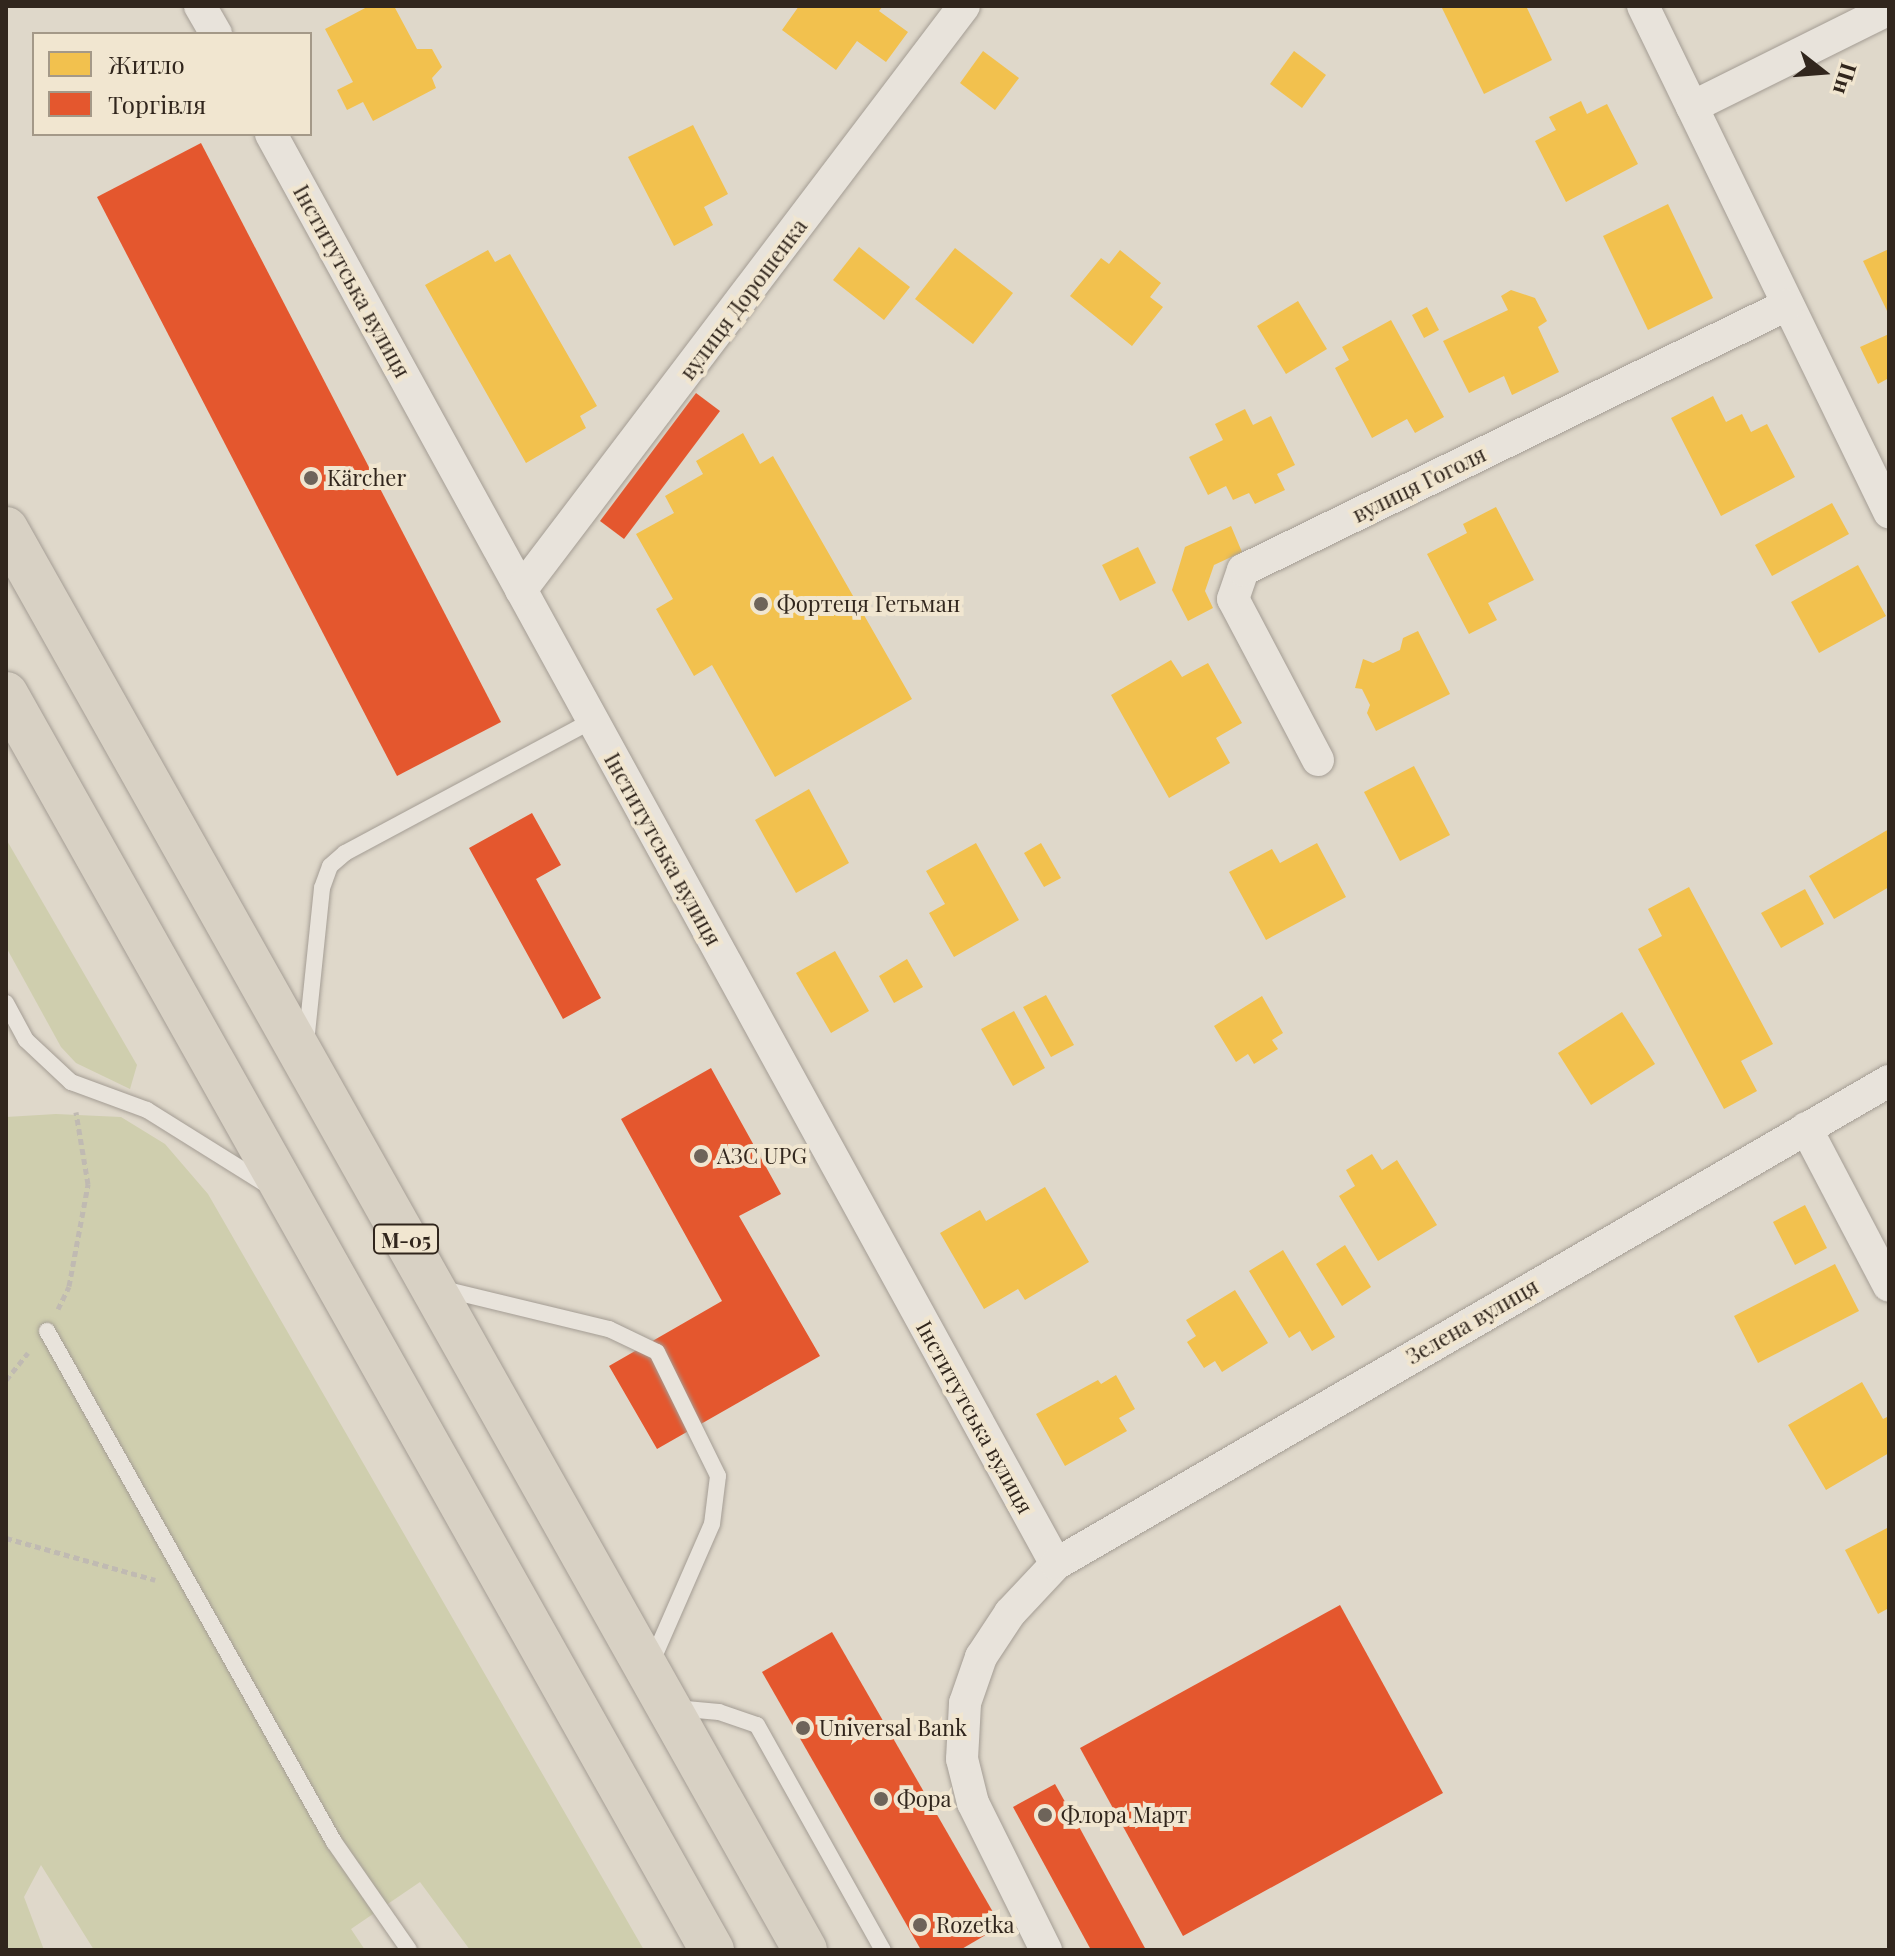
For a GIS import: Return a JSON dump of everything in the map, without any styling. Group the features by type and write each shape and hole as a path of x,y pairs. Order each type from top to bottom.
{"highway":[{"name":"М-05","path":"6,529 805,1950"},
{"path":"6,694 712,1950"}],"street":[{"path":"200,6 215,32"},
{"name":"вулиця Дорошенка","path":"521,590 964,6"},
{"path":"1643,6 1889,512"},
{"path":"1692,107 1889,9"},
{"name":"Інститутська вулиця","path":"272,136 1056,1564"},
{"name":"вулиця Гоголя","path":"1318,760 1233,599 1243,570 1787,305"},
{"name":"Зелена вулиця","path":"1046,1950 973,1803 962,1759 965,1703 981,1657 1010,1613 1056,1564 1889,1081"},
{"path":"1806,1128 1889,1286"}],"lane":[{"path":"305,1061 322,888 330,866 345,853 593,720"},
{"path":"6,1003 26,1040 71,1082 147,1110 291,1200"},
{"path":"434,1287 609,1329 657,1352 718,1476 712,1524 658,1689 757,1725 883,1950"},
{"path":"47,1331 334,1842 409,1950"}],"path":[{"path":"47,1331 69,1286 88,1184 71,1082"},
{"path":"6,1538 195,1591"}],"green space":[{"path":"6,839 137,1065 130,1089 76,1063 61,1047 6,947"},
{"path":"56,1114 121,1117 165,1144 208,1194 644,1950 470,1950 420,1882 351,1929 365,1950 94,1950 41,1865 24,1897 44,1950 6,1950 6,1117"}],"building: Житло":[{"path":"369,6 394,6 417,49 432,49 442,67 432,78 436,88 373,121 363,102 347,110 337,90 353,82 325,29"},
{"path":"799,6 883,6 879,11 908,32 886,62 857,41 836,70 782,30"},
{"path":"1441,6 1526,6 1552,60 1484,94"},
{"path":"983,51 1019,78 995,110 960,83"},
{"path":"1294,51 1326,75 1302,108 1270,84"},
{"path":"1581,101 1587,114 1607,104 1638,164 1566,202 1535,141 1556,130 1549,117"},
{"path":"693,125 728,194 704,207 713,225 674,246 628,157"},
{"path":"1668,204 1713,298 1648,330 1603,236"},
{"path":"859,247 910,287 884,320 833,280"},
{"path":"955,248 1013,293 973,344 915,299"},
{"path":"1889,249 1889,315 1863,261"},
{"path":"488,250 495,262 510,254 597,406 580,416 586,428 526,463 425,285"},
{"path":"1120,250 1161,283 1150,297 1163,307 1132,346 1070,296 1101,258 1109,264"},
{"path":"1511,290 1535,298 1547,321 1538,327 1559,372 1512,395 1504,376 1469,393 1443,341 1508,310 1501,296"},
{"path":"1298,301 1327,349 1286,374 1257,326"},
{"path":"1427,307 1439,330 1424,338 1412,315"},
{"path":"1391,320 1444,417 1415,433 1407,419 1372,438 1335,368 1349,360 1342,347"},
{"path":"1889,334 1889,378 1878,384 1860,347"},
{"path":"1713,396 1726,422 1742,414 1751,432 1767,424 1795,477 1721,516 1671,418"},
{"path":"1245,409 1253,425 1271,416 1295,465 1277,474 1285,490 1255,504 1249,493 1233,500 1226,486 1208,495 1189,457 1223,440 1215,424"},
{"name":"Фортеця Гетьман","path":"743,433 760,464 773,456 912,699 775,777 712,665 694,676 656,609 673,599 636,534 674,513 665,496 703,474 696,461"},
{"path":"1832,503 1849,534 1772,576 1755,545"},
{"path":"1496,507 1534,580 1488,603 1497,620 1469,634 1427,554 1467,533 1463,524"},
{"path":"1231,526 1242,552 1214,565 1205,591 1213,608 1188,621 1172,590 1185,547"},
{"path":"1138,547 1156,583 1120,601 1102,565"},
{"path":"1858,565 1886,616 1819,653 1791,602"},
{"path":"1418,631 1450,694 1376,731 1367,713 1370,705 1362,689 1355,688 1363,659 1373,663 1400,650 1403,638"},
{"path":"1171,660 1182,677 1208,663 1242,723 1216,738 1230,763 1169,798 1111,695"},
{"path":"1414,766 1450,835 1400,861 1364,792"},
{"path":"809,789 849,863 796,893 755,820"},
{"path":"1889,829 1889,887 1834,919 1809,876"},
{"path":"976,843 1019,920 954,957 929,913 945,904 926,871"},
{"path":"1041,843 1061,878 1044,887 1024,853"},
{"path":"1317,843 1346,897 1266,940 1229,872 1272,849 1280,863"},
{"path":"1689,887 1773,1044 1741,1061 1757,1091 1724,1109 1638,949 1662,936 1648,909"},
{"path":"1805,889 1824,924 1781,948 1761,913"},
{"path":"835,951 869,1011 831,1033 796,973"},
{"path":"907,959 923,987 894,1003 879,976"},
{"path":"1046,995 1074,1045 1051,1057 1023,1007"},
{"path":"1262,996 1283,1033 1272,1040 1278,1049 1254,1064 1248,1054 1236,1062 1214,1026"},
{"path":"1014,1011 1045,1068 1013,1086 981,1029"},
{"path":"1622,1012 1655,1064 1591,1105 1558,1053"},
{"path":"1372,1154 1382,1170 1397,1160 1437,1225 1378,1261 1339,1196 1355,1186 1346,1170"},
{"path":"1045,1187 1089,1262 1025,1300 1018,1289 984,1309 940,1233 980,1210 986,1221"},
{"path":"1805,1205 1827,1248 1795,1265 1773,1222"},
{"path":"1345,1245 1371,1287 1342,1306 1316,1264"},
{"path":"1283,1250 1335,1337 1312,1351 1300,1331 1289,1338 1249,1271"},
{"path":"1835,1264 1859,1311 1758,1363 1734,1316"},
{"path":"1235,1290 1268,1343 1222,1372 1215,1361 1204,1368 1187,1342 1196,1336 1186,1320"},
{"path":"1116,1375 1135,1409 1119,1418 1127,1431 1065,1466 1036,1414 1098,1380 1101,1384"},
{"path":"1862,1382 1883,1419 1889,1416 1889,1453 1826,1490 1788,1425"},
{"path":"1889,1527 1889,1608 1878,1614 1845,1550"}],"building: Торгівля":[{"path":"201,143 501,722 397,776 97,197"},
{"path":"696,393 720,411 624,539 600,521"},
{"path":"532,813 561,865 536,879 601,998 563,1019 469,848"},
{"path":"711,1068 781,1194 739,1216 820,1356 657,1449 609,1366 722,1301 621,1119"},
{"path":"1340,1605 1443,1793 1183,1936 1080,1748"},
{"name":"Фора","path":"832,1632 1001,1926 960,1950 921,1950 762,1672"},
{"path":"1055,1784 1146,1950 1091,1950 1013,1807"}],"place":[{"name":"Kärcher","path":"311,478"},
{"name":"Фортеця Гетьман","path":"761,604"},
{"name":"АЗС UPG","path":"701,1156"},
{"name":"Universal Bank","path":"803,1728"},
{"name":"Фора","path":"881,1799"},
{"name":"Флора Март","path":"1045,1815"},
{"name":"Rozetka","path":"920,1925"}]}
